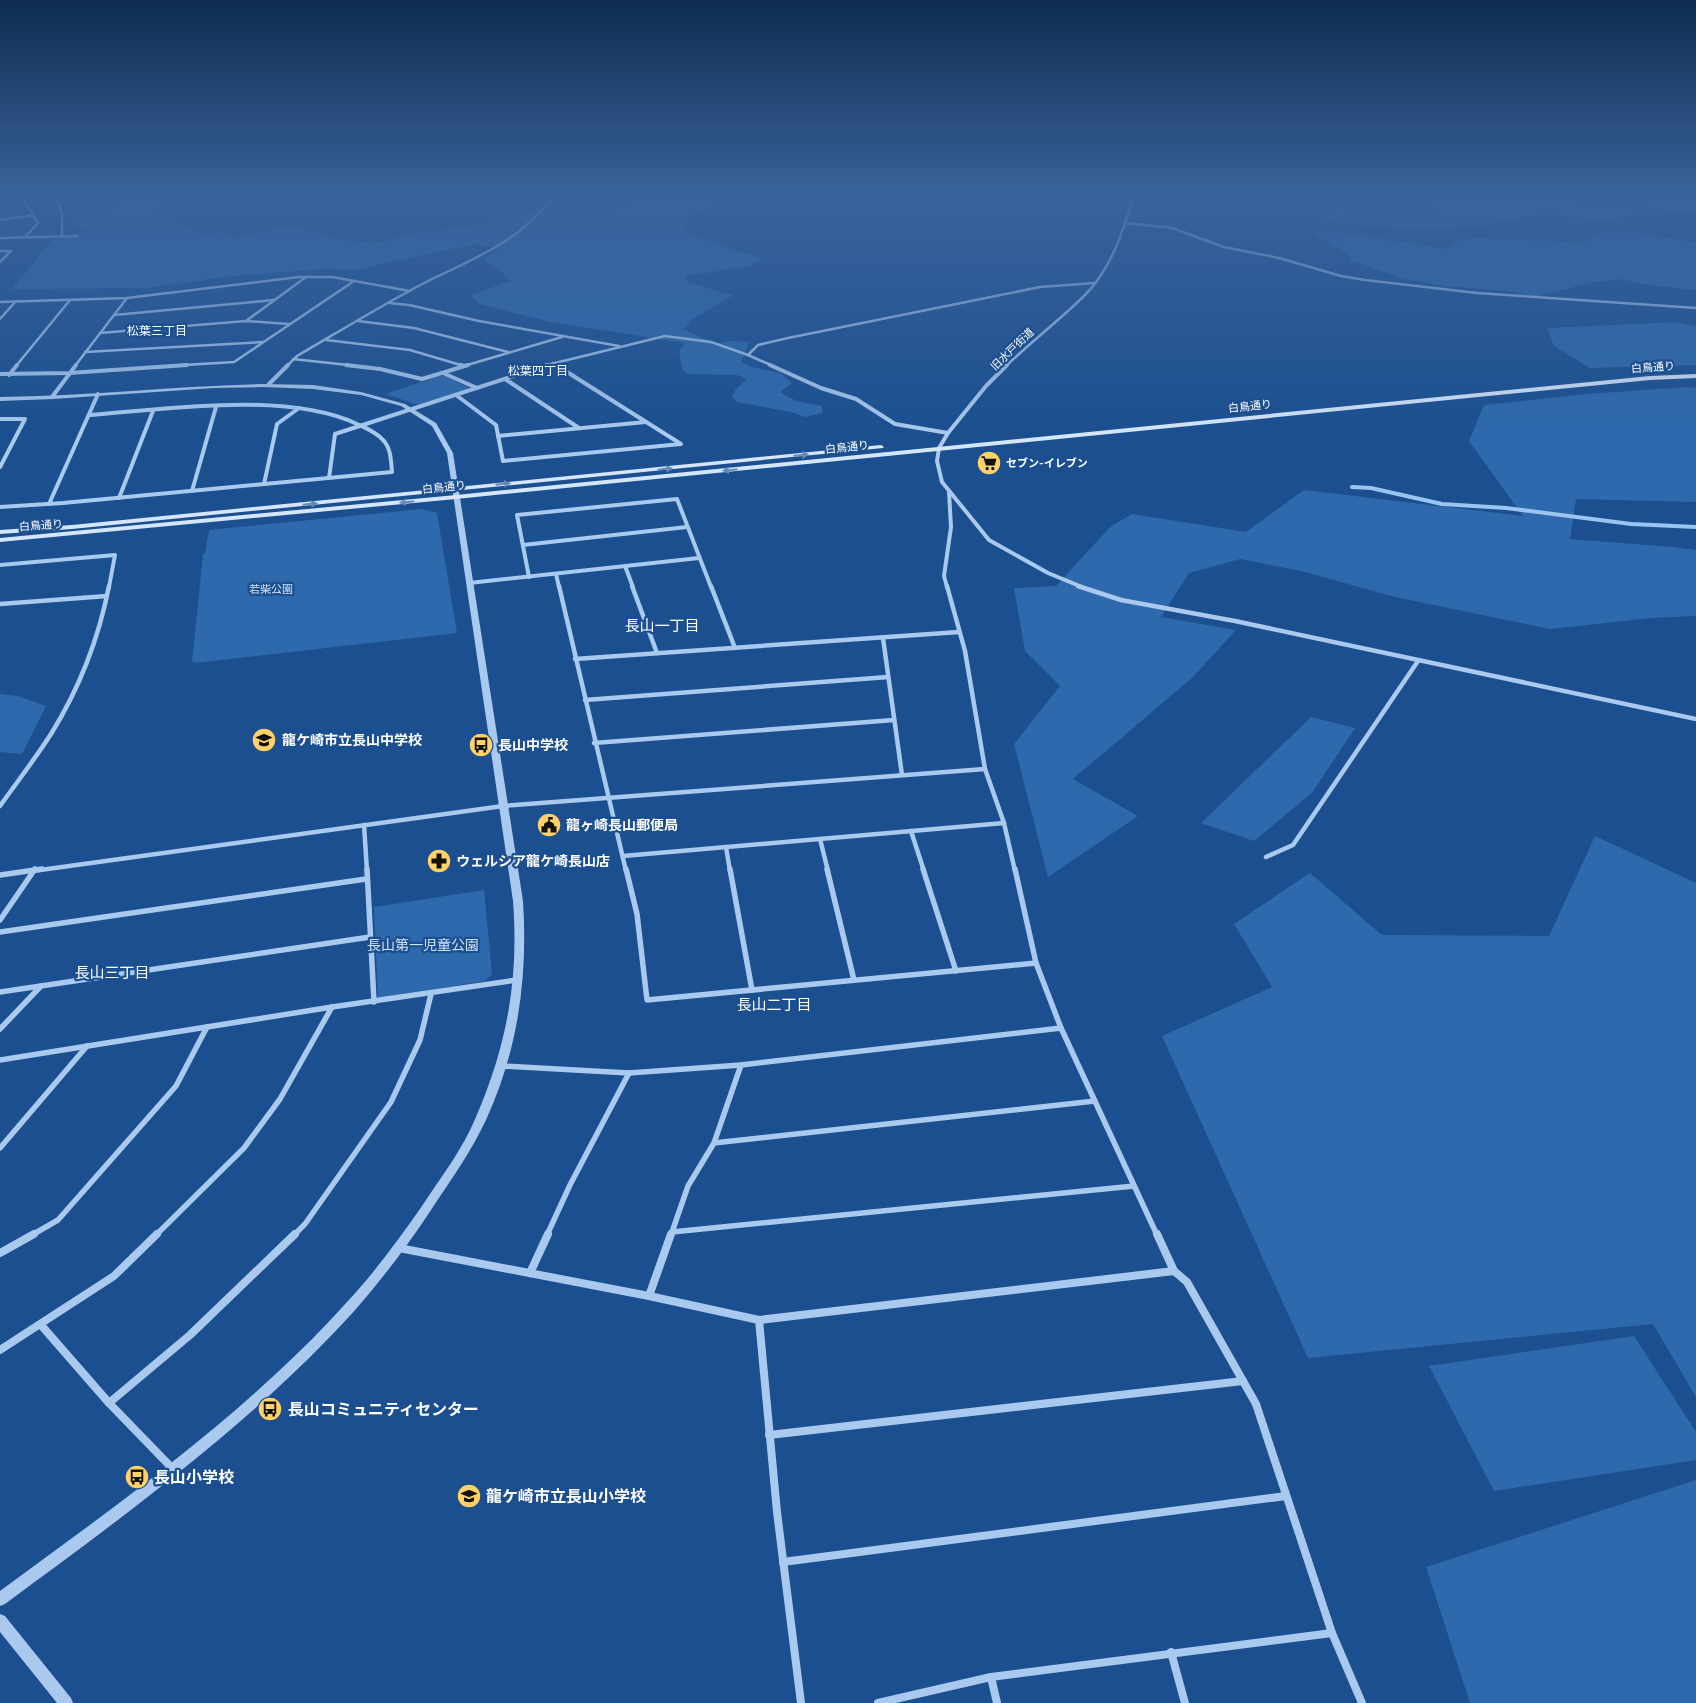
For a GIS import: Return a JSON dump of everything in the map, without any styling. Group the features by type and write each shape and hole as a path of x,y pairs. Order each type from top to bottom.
{"main road":[{"name":"白鳥通り","path":"0,540 943,441 1642,372 1696,370"},
{"name":"白鳥通り","path":"0,532 455,493 939,448 1630,380 1696,376"}],"street":[{"path":"269,384 293,359 410,291 446,273"},
{"name":"旧水戸街道","path":"939,448 948,433 986,386 1033,340 1087,293 1100,273"},
{"path":"1332,273 1365,280 1477,293 1696,308"},
{"path":"0,302 127,298 306,276 354,280 410,291"},
{"path":"246,321 306,276"},
{"path":"0,374 69,372 234,362 354,280"},
{"path":"748,355 758,345 788,338 1040,287 1094,283"},
{"path":"52,397 69,372 127,298"},
{"path":"9,375 70,300"},
{"path":"114,315 274,300"},
{"path":"0,319 16,301"},
{"path":"389,303 622,346"},
{"path":"100,333 246,321 289,324"},
{"path":"358,321 414,328 508,352"},
{"path":"293,359 380,369 422,379 562,336"},
{"path":"329,478 335,434 553,364 665,336 711,342 748,355 821,388 856,399 895,424 948,433"},
{"path":"325,340 410,350 465,366"},
{"path":"85,352 264,342"},
{"path":"456,395 496,425 503,461 681,444 553,364"},
{"path":"443,373 477,388"},
{"path":"505,379 579,428"},
{"path":"0,398 52,397 269,384 306,386 351,391 384,400 410,410 434,425 446,440 521,930 520,980 515,1016 501,1066 480,1121 432,1201 368,1288 324,1336 273,1386 174,1470 0,1599"},
{"path":"49,504 98,394"},
{"path":"0,507 119,498 392,472 390,453 386,443 363,425 326,413 267,405 90,415"},
{"path":"192,491 216,407"},
{"path":"264,484 277,424 299,408"},
{"path":"119,498 153,411"},
{"path":"0,419 25,419 0,467"},
{"path":"498,436 646,422"},
{"path":"939,448 937,461 942,482 948,492 966,510 989,540 1048,573 1098,593 1121,600 1235,620 1418,661 1696,718"},
{"path":"948,492 951,527 944,576 966,651 985,769 1004,823 1036,963 1061,1028 1174,1271 1187,1282 1256,1404 1332,1633 1362,1703"},
{"path":"529,577 517,515 677,499 735,648"},
{"path":"523,545 687,528"},
{"path":"0,565 115,555 104,613 81,677 51,734 0,806"},
{"path":"468,583 699,558"},
{"path":"626,566 657,653"},
{"path":"556,574 607,797 637,914 647,1000 1036,963"},
{"path":"0,604 107,596"},
{"path":"575,659 959,632"},
{"path":"883,638 902,775"},
{"path":"1266,857 1293,845 1418,661"},
{"path":"585,700 888,677"},
{"path":"594,742 894,720"},
{"path":"0,875 503,806 985,769"},
{"path":"623,856 1004,823"},
{"path":"364,825 374,1002"},
{"path":"911,831 956,971"},
{"path":"820,839 854,980"},
{"path":"726,847 752,990"},
{"path":"0,920 35,869"},
{"path":"0,932 366,879"},
{"path":"0,992 370,937"},
{"path":"0,1060 332,1007 520,980"},
{"path":"0,1029 42,986"},
{"path":"109,1404 190,1335 305,1224 391,1102 420,1040 431,994"},
{"path":"2,1346 41,1325 114,1276 238,1154 280,1099 332,1007"},
{"path":"0,1253 58,1220 176,1086 207,1027"},
{"path":"501,1066 629,1073 742,1065 1061,1028"},
{"path":"0,1148 88,1046"},
{"path":"650,1296 688,1186 714,1143 742,1065"},
{"path":"530,1273 570,1185 629,1073"},
{"path":"714,1143 1095,1101"},
{"path":"672,1232 1134,1186"},
{"path":"399,1248 650,1296 759,1320 1174,1271"},
{"path":"759,1320 783,1562 802,1703"},
{"path":"41,1325 109,1404 174,1470"},
{"path":"769,1435 1243,1381"},
{"path":"783,1562 1286,1496"},
{"path":"0,1621 66,1703"},
{"path":"878,1703 991,1676 1332,1633"},
{"path":"1171,1652 1185,1703"},
{"path":"991,1676 997,1703"}],"green space":[{"path":"25,273 266,273 232,276 148,288 12,289"},
{"path":"503,273 701,273 685,276 688,283 733,295 693,319 683,329 717,344 732,341 749,342 741,362 752,367 780,373 792,383 780,392 796,401 822,406 822,413 805,417 791,412 737,402 732,397 736,389 747,379 737,375 687,374 682,368 679,351 685,343 551,322 479,304 470,295 511,281"},
{"path":"1389,273 1696,273 1696,290 1649,285 1621,279 1594,282 1534,297 1517,292 1445,286 1405,279"},
{"path":"1677,322 1696,326 1696,365 1590,368 1554,346 1547,328"},
{"path":"439,376 445,376 468,387 467,389 421,404 415,404 386,394"},
{"path":"1696,388 1696,502 1576,499 1570,539 1696,550 1696,616 1651,618 1550,629 1395,597 1301,571 1240,559 1189,573 1161,617 1236,630 1193,677 1073,779 1138,816 1048,877 1014,744 1060,686 1025,651 1014,588 1056,586 1110,527 1132,514 1246,532 1304,490 1523,516 1469,441 1484,405 1587,394"},
{"name":"若柴公園","path":"422,509 437,513 457,633 196,663 192,661 203,555 209,530"},
{"path":"0,694 18,696 46,706 22,754 0,752"},
{"path":"1311,717 1355,728 1312,793 1254,841 1201,823"},
{"path":"1595,836 1696,883 1696,1397 1653,1324 1308,1358 1162,1036 1272,987 1234,924 1310,873 1382,935 1549,936"},
{"name":"長山第一児童公園","path":"484,890 492,974 485,981 378,998 374,907"},
{"path":"1634,1336 1696,1432 1696,1460 1494,1491 1429,1366"},
{"path":"1696,1480 1696,1703 1470,1703 1426,1567"}],"waterway":[{"path":"1352,487 1371,488 1442,504 1506,508 1631,524 1696,527"}],"place":[{"name":"セブン-イレブン","path":"989,463"},
{"name":"龍ケ崎市立長山中学校","path":"264,740"},
{"name":"長山中学校","path":"481,745"},
{"name":"龍ヶ崎長山郵便局","path":"549,825"},
{"name":"ウェルシア龍ケ崎長山店","path":"439,861"},
{"name":"長山コミュニティセンター","path":"270,1409"},
{"name":"長山小学校","path":"137,1477"},
{"name":"龍ケ崎市立長山小学校","path":"469,1496"}],"district":[{"name":"松葉三丁目","path":"157,330"},
{"name":"松葉四丁目","path":"538,370"},
{"name":"長山一丁目","path":"662,625"},
{"name":"長山三丁目","path":"112,972"},
{"name":"長山二丁目","path":"774,1004"}]}
